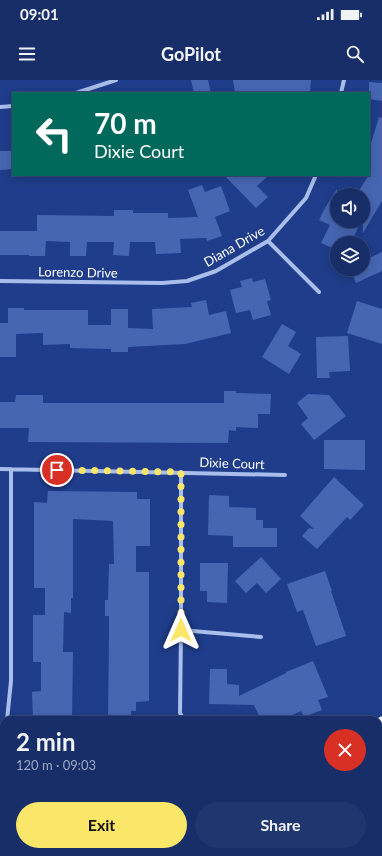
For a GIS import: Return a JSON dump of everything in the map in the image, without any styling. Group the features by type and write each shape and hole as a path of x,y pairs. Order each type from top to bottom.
{"street":[{"path":"79,92 116,80"},
{"path":"341,92 344,80"},
{"path":"0,107 12,106"},
{"name":"Diana Drive","path":"155,283 187,281 216,271 268,241 306,198 316,176"},
{"path":"268,241 319,292"},
{"name":"Lorenzo Drive","path":"0,281 155,283"},
{"name":"Dixie Court","path":"0,469 285,474"},
{"path":"7,716 11,681 11,469"},
{"path":"181,472 180,713 182,716"},
{"path":"181,630 261,637"},
{"path":"125,856 139,856"}],"building":[{"path":"191,80 208,80 211,92 194,92"},
{"path":"233,80 311,80 310,92 235,92"},
{"path":"369,82 382,83 382,101 370,99"},
{"path":"379,117 382,118 382,201 370,221 370,188 361,188 368,176 370,176 370,142"},
{"path":"0,151 12,151 12,169 0,170"},
{"path":"225,176 268,176 257,186 268,197 256,208"},
{"path":"202,185 205,192 221,186 230,211 215,217 222,236 207,241 206,238 180,239 181,253 156,254 155,242 130,242 129,256 113,255 114,242 87,242 86,256 70,256 70,242 46,241 45,256 0,255 0,231 37,231 37,215 114,216 114,210 133,210 133,213 168,213 168,218 198,217 188,190"},
{"path":"330,200 330,225 319,220"},
{"path":"330,225 330,228 358,228 354,236 330,236 330,247 321,243"},
{"path":"382,252 382,271 356,283 353,276 370,276 370,258"},
{"path":"252,278 253,282 265,279 271,300 267,301 271,315 253,320 250,310 236,313 230,290 242,287 240,281"},
{"path":"206,300 209,315 226,311 231,333 185,344 128,347 128,352 111,352 111,349 70,348 70,344 43,345 43,333 16,334 16,357 0,357 0,323 8,323 8,308 24,308 24,310 88,310 88,325 111,325 111,309 128,309 128,328 153,329 152,309 192,307 191,303"},
{"path":"357,301 382,309 382,344 347,333"},
{"path":"282,324 296,332 288,346 301,354 289,374 262,357"},
{"path":"348,336 350,371 329,372 330,378 317,378 316,337"},
{"path":"224,391 236,391 236,393 271,394 270,414 258,414 258,428 236,427 236,431 229,430 228,443 28,442 29,428 0,428 0,402 15,402 16,395 43,395 43,403 224,403"},
{"path":"308,394 329,395 346,416 314,440 301,424 308,418 297,403"},
{"path":"324,440 365,440 365,470 324,469"},
{"path":"334,477 364,505 350,520 347,517 317,549 302,536 309,528 314,529 300,516"},
{"path":"48,491 137,492 137,499 150,499 150,546 136,546 136,572 149,572 149,701 136,702 136,711 131,711 131,716 108,716 109,616 105,616 105,600 108,600 109,564 114,564 113,521 73,519 73,598 71,598 71,613 64,612 63,652 73,652 72,716 33,716 32,692 41,691 41,662 33,662 33,615 45,615 45,588 34,588 34,502 47,503"},
{"path":"209,495 229,496 229,507 256,508 256,520 263,520 263,528 277,528 277,547 233,547 233,536 208,535"},
{"path":"261,557 281,579 266,593 257,583 246,593 235,581"},
{"path":"200,563 228,563 227,603 207,602 207,591 200,591"},
{"path":"325,571 346,636 316,646 303,610 297,612 287,584"},
{"path":"313,661 328,697 318,700 322,710 307,716 304,716 301,711 290,716 259,716 254,705 209,704 210,669 227,669 227,684 239,685 239,696 286,672"}],"route":[{"path":"57,470 181,472 181,630"}]}
